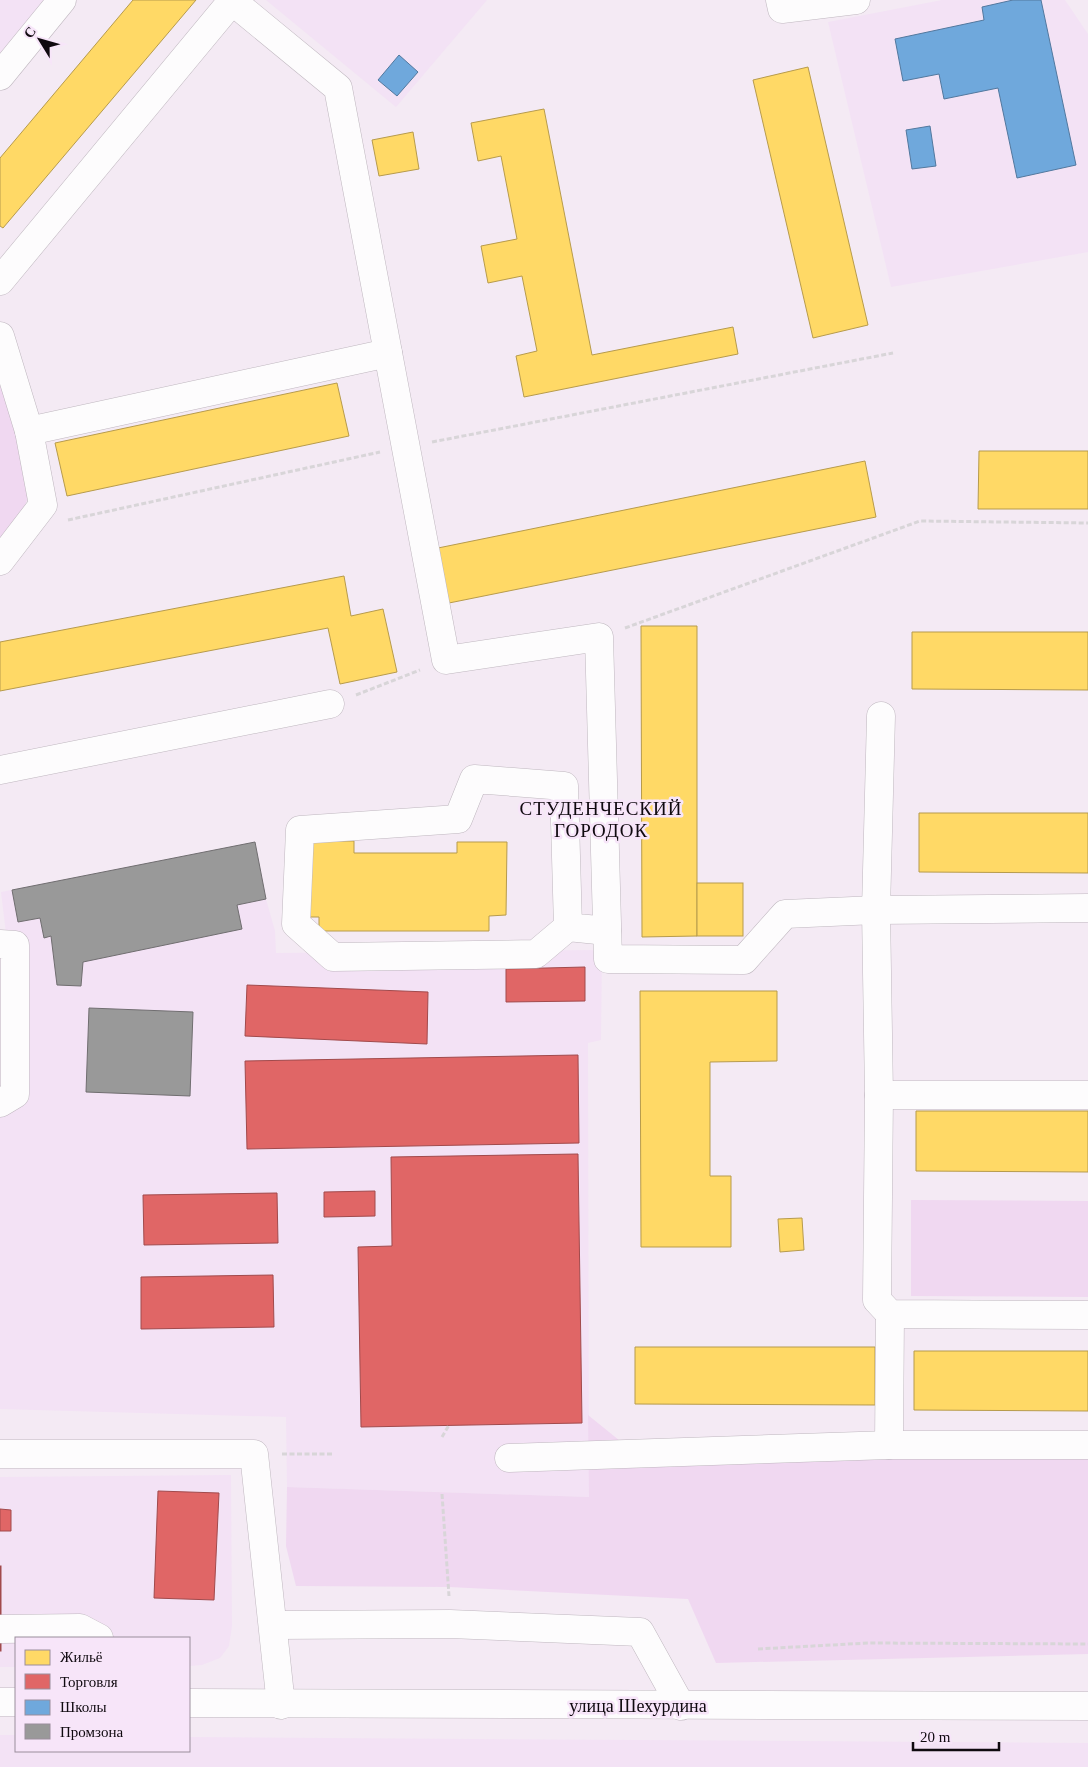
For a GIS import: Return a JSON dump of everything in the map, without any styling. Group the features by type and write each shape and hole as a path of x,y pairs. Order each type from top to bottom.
{"main road":[{"path":"0,76 62,0"},
{"path":"780,0 782,9 856,0"},
{"path":"0,281 232,1 338,88 446,660 599,637 608,959 744,960 785,914 876,910 1088,908"},
{"path":"0,336 29,431 44,505 0,561"},
{"path":"29,431 388,353"},
{"path":"0,770 330,704"},
{"path":"881,716 876,910 879,1095 877,1300 890,1314 889,1445"},
{"path":"568,927 564,786 474,779 458,819 300,830 296,924 333,957 536,954 568,927 607,931"},
{"path":"0,944 15,945 15,1094 0,1103"},
{"path":"879,1095 1088,1095"},
{"path":"890,1314 1088,1315"},
{"path":"509,1458 889,1445 1088,1445"},
{"path":"0,1454 254,1454 281,1705"},
{"path":"273,1625 450,1624 640,1632 681,1706"},
{"path":"1,1628 80,1628 97,1637"},
{"path":"0,1702 15,1702"},
{"name":"улица Шехурдина","path":"190,1703 281,1705 1088,1706"}],"path":[{"path":"24,529 406,447 893,353"},
{"path":"599,637 920,521 1088,523"},
{"path":"330,704 446,660"},
{"path":"442,1437 449,1425"},
{"path":"254,1454 332,1454"},
{"path":"442,1494 449,1587"},
{"path":"758,1649 868,1643 1088,1644"}],"shaded area":[{"path":"0,0 45,0 0,55"},
{"path":"266,0 487,0 396,107"},
{"path":"942,0 1065,0 1088,34 1088,252 891,287 828,22"},
{"path":"0,381 32,486 24,508 0,541"},
{"path":"255,842 266,899 275,931 276,953 602,950 601,1040 588,1043 589,1497 287,1487 286,1417 0,1409 0,1095 23,1074 1,892"},
{"path":"911,1200 1088,1201 1088,1297 911,1296"},
{"path":"588,1415 646,1462 1088,1455 1088,1654 716,1663 688,1599 449,1587 296,1586 286,1546 287,1487 589,1497"},
{"path":"231,1475 232,1626 229,1646 220,1658 202,1665 190,1666 190,1637 15,1637 15,1667 0,1667 0,1477"},
{"path":"0,1735 15,1735 15,1752 190,1752 190,1737 1088,1743 1088,1767 0,1767"}],"building: Жильё":[{"path":"133,0 196,0 3,228 0,226 0,158"},
{"path":"808,67 868,325 813,338 753,80"},
{"path":"544,109 592,355 733,327 738,354 524,397 516,356 537,351 522,276 488,283 481,246 517,239 501,156 478,161 471,123"},
{"path":"413,132 419,169 379,176 372,140"},
{"path":"337,383 349,436 67,496 55,443"},
{"path":"979,451 1088,451 1088,509 978,509"},
{"path":"865,461 876,517 449,603 438,548"},
{"path":"344,576 351,616 383,609 397,672 340,684 328,628 0,691 0,642"},
{"path":"641,626 697,626 697,936 642,937"},
{"path":"912,632 1088,632 1088,690 912,689"},
{"path":"919,813 1088,813 1088,873 919,872"},
{"path":"305,841 354,841 354,853 457,853 457,842 507,842 506,915 489,916 489,931 319,931 319,917 305,917"},
{"path":"697,883 743,883 743,936 697,936"},
{"path":"640,991 777,991 777,1061 710,1062 710,1176 731,1176 731,1247 641,1247"},
{"path":"916,1111 1088,1111 1088,1172 916,1171"},
{"path":"802,1218 804,1250 780,1252 778,1219"},
{"path":"635,1347 875,1347 875,1405 635,1404"},
{"path":"914,1351 1088,1351 1088,1411 914,1410"}],"building: Торговля":[{"path":"585,967 585,1001 506,1002 506,969"},
{"path":"247,985 428,992 427,1044 245,1036"},
{"path":"578,1055 579,1143 247,1149 245,1061"},
{"path":"578,1154 582,1423 361,1427 358,1247 392,1246 391,1157"},
{"path":"375,1191 375,1216 324,1217 324,1192"},
{"path":"277,1193 278,1243 144,1245 143,1195"},
{"path":"273,1275 274,1327 141,1329 141,1277"},
{"path":"158,1491 219,1493 214,1600 154,1598"},
{"path":"0,1509 11,1510 11,1531 0,1531"},
{"path":"1,1566 1,1651 0,1651"}],"building: Школы":[{"path":"1013,0 1041,0 1076,165 1017,178 998,88 944,99 939,74 903,81 895,39 984,20 982,7"},
{"path":"399,55 418,72 397,96 378,80"},
{"path":"930,126 936,166 912,169 906,130"}],"building: Промзона":[{"path":"255,842 266,899 237,905 242,929 83,962 81,986 57,985 51,936 44,938 40,918 18,922 12,890"},
{"path":"89,1008 193,1012 190,1096 86,1092"}],"district":[{"name":"СТУДЕНЧЕСКИЙ ГОРОДОК","path":"601,819"}]}
